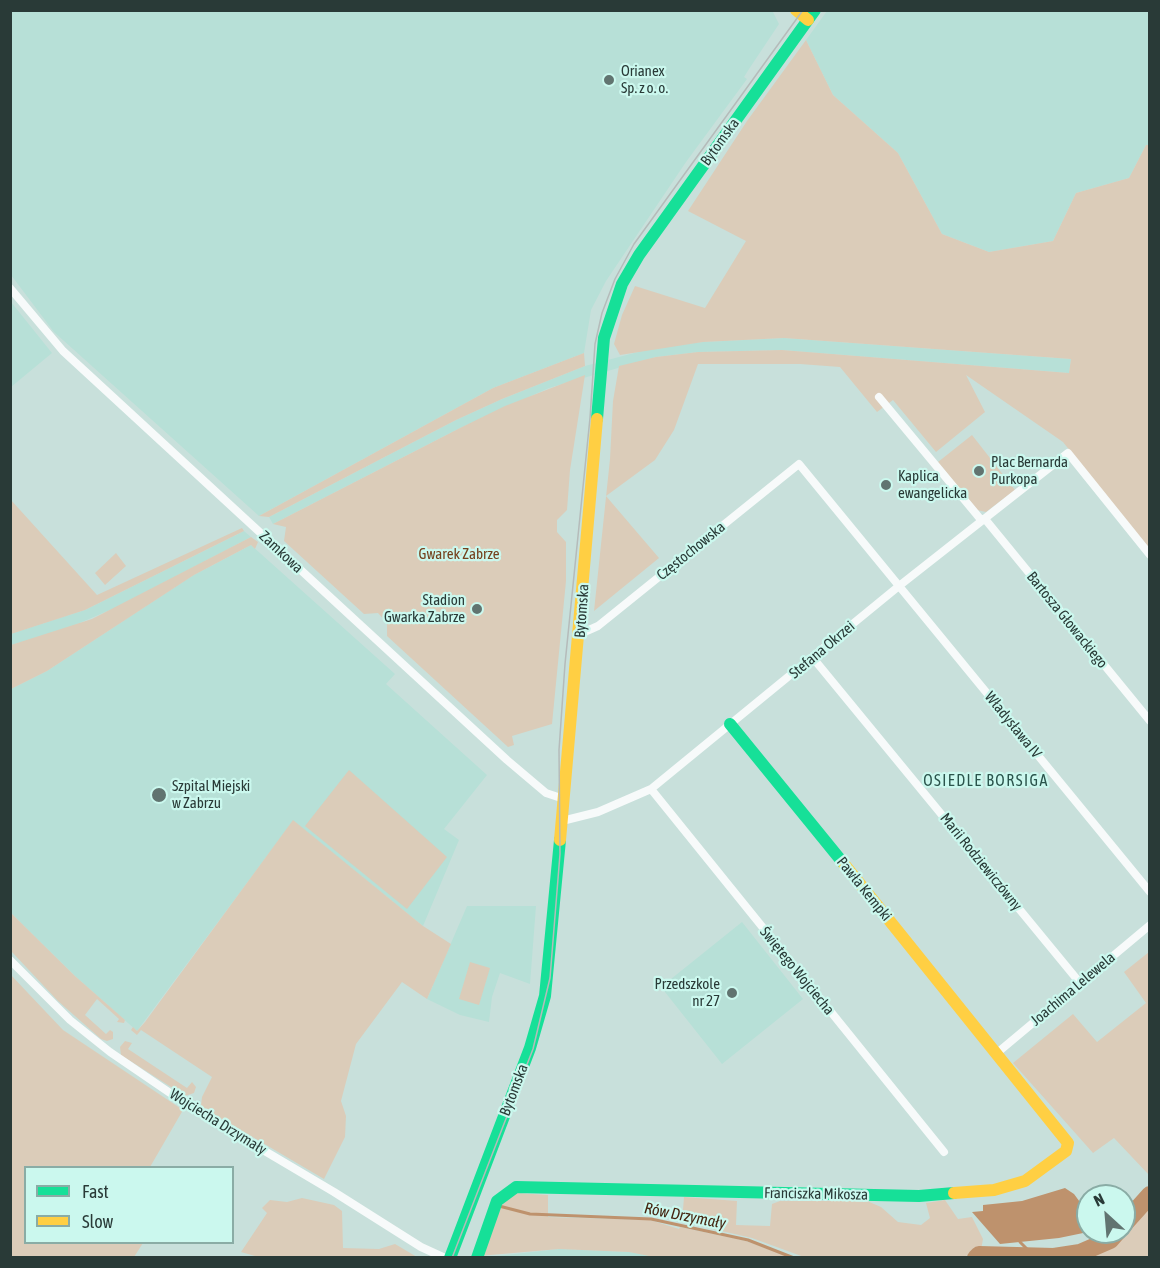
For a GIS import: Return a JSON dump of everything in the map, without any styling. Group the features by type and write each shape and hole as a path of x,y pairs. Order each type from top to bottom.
{"street":[{"path":"796,10 811,15"},
{"name":"Bytomska","path":"450,1257 541,1014 548,978 580,633 604,338 622,284 639,255 811,15"},
{"name":"Zamkowa","path":"10,288 63,351 502,755 546,794 564,799"},
{"path":"879,397 983,520"},
{"name":"Stefana Okrzei","path":"562,821 598,812 651,789 899,586 1068,453 1149,555"},
{"name":"Częstochowska","path":"580,633 598,626 799,464"},
{"name":"Władysława IV","path":"799,464 1149,892"},
{"name":"Bartosza Głowackiego","path":"983,520 1149,720"},
{"name":"Marii Rodziewiczówny","path":"813,658 1080,983"},
{"name":"Pawła Kempki","path":"730,724 997,1053"},
{"name":"Świętego Wojciecha","path":"651,789 944,1152"},
{"name":"Joachima Lelewela","path":"997,1053 1149,925"},
{"name":"Wojciecha Drzymały","path":"10,960 70,1020 174,1096 421,1247 445,1257"},
{"name":"Franciszka Mikosza","path":"477,1257 497,1201 504,1193 516,1187 919,1196 994,1190 1025,1181 1060,1157 1066,1151 1068,1143 997,1053"}],"shaded area":[{"path":"772,10 779,24 744,77 747,79 686,162 606,281 591,310 584,353 493,388 259,516 54,332 11,275 11,11"},
{"path":"827,11 1149,11 1149,145 1146,145 1129,178 1076,193 1053,241 989,252 942,234 898,153 833,95 806,40"},
{"path":"11,302 52,353 10,387"},
{"path":"784,338 1071,359 1069,373 782,350 698,352 656,357 549,388 460,428 273,524 269,517 456,420 585,366 653,348 703,342"},
{"path":"244,531 251,537 117,607 61,631 11,645 10,634 85,610"},
{"name":"Szpital Miejski w Zabrzu","path":"251,545 395,674 386,684 487,775 444,829 459,840 423,926 293,821 137,1031 75,976 11,913 11,689 47,671 192,576"},
{"path":"467,906 536,906 530,984 500,973 492,997 489,1022 460,1015 427,999"},
{"name":"Przedszkole nr 27","path":"742,922 803,999 722,1064 661,987"},
{"path":"1065,1188 1076,1197 1076,1234 1000,1244 972,1212 983,1211 983,1205 1022,1201"},
{"path":"559,1249 629,1252 659,1257 479,1258"}],"green space":[{"path":"806,40 833,95 898,153 942,234 989,252 1053,241 1076,193 1129,178 1146,145 1149,145 1149,550 1063,442 966,375 985,412 936,452 893,400 877,412 840,367 800,364 698,364 674,430 655,460 606,496 613,401 619,366 656,357 698,352 782,350 1069,373 1071,359 784,338 703,342 620,355 614,344 622,315 635,286 705,308 746,241 688,211 747,121"},
{"path":"584,353 585,366 456,420 269,517 259,516 493,388"},
{"name":"Gwarek Zabrze","path":"585,375 570,470 567,510 557,520 557,532 566,542 566,581 552,724 512,736 514,745 508,747 387,636 387,623 378,613 364,614 284,541 286,527 273,524 505,406"},
{"name":"Plac Bernarda Purkopa","path":"972,435 1015,490 986,512 977,510 938,462"},
{"path":"606,496 659,558 594,611"},
{"path":"11,500 97,595 242,528 244,531 85,610 11,634"},
{"path":"251,537 258,542 255,549 251,545 194,575 47,671 11,689 11,645 92,619"},
{"path":"116,553 126,566 105,585 95,573"},
{"path":"349,770 447,857 407,909 305,826"},
{"path":"293,820 423,926 451,944 427,999 402,982 356,1044 341,1101 346,1116 345,1137 324,1179 205,1109 201,1105 202,1097 212,1077 141,1030 137,1035 131,1030 133,1027 137,1031 145,1022"},
{"path":"11,913 75,976 125,1020 124,1023 117,1022 119,1019 97,999 85,1015 106,1034 110,1030 113,1032 113,1039 107,1041 101,1039 58,1001 11,951"},
{"path":"1149,952 1149,1175 1114,1138 1093,1153 1013,1063 1073,1014 1097,1042 1146,1003 1124,972"},
{"path":"470,962 490,968 479,1005 459,999"},
{"path":"10,974 63,1030 183,1110 151,1166 24,1166 24,1244 142,1244 134,1257 11,1257"},
{"path":"125,1041 132,1043 128,1049 187,1088 192,1082 196,1087 194,1093 185,1096 121,1055 120,1047"},
{"path":"516,1193 548,1195 548,1217 650,1220 679,1229 680,1227 746,1241 789,1257 659,1258 629,1252 559,1249 479,1256 503,1203"},
{"path":"684,1197 737,1201 736,1225 770,1226 772,1204 780,1201 867,1201 881,1207 898,1222 921,1225 930,1218 926,1203 945,1200 958,1219 972,1217 983,1239 981,1250 963,1257 804,1257 752,1238 682,1222"},
{"path":"302,1198 334,1205 342,1211 343,1248 379,1249 395,1244 417,1257 262,1258 241,1252 267,1213 262,1208 270,1200 287,1202"},
{"path":"1149,1202 1149,1257 1080,1257 1106,1249 1111,1244 1136,1244 1136,1216"}],"waterway":[{"path":"1136,1211 1150,1195"},
{"name":"Rów Drzymały","path":"499,1206 530,1214 651,1219 748,1240 794,1258"},
{"path":"1020,1242 1034,1256"},
{"path":"976,1258 979,1255 1054,1257 1080,1253 1101,1244"}],"tram line":[{"path":"452,1258 533,1049 550,978 560,854 559,750 565,664 590,418 595,344 602,313 615,279 634,244 803,10"}],"traffic: fast":[{"path":"597,419 604,338 622,284 639,255 815,10"},
{"path":"730,724 844,864"},
{"path":"450,1258 530,1048 545,996 560,840"},
{"path":"477,1258 497,1201 516,1187 919,1196 954,1193"}],"traffic: slow":[{"path":"796,10 808,20"},
{"path":"560,840 597,419"},
{"path":"844,864 1068,1143 1066,1151 1025,1181 994,1190 954,1193"}],"place":[{"name":"Orianex Sp. z o. o.","path":"609,80"},
{"name":"Plac Bernarda Purkopa","path":"979,471"},
{"name":"Kaplica ewangelicka","path":"886,485"},
{"name":"Stadion Gwarka Zabrze","path":"477,609"},
{"name":"Szpital Miejski w Zabrzu","path":"159,795"},
{"name":"Przedszkole nr 27","path":"732,993"}],"district":[{"name":"OSIEDLE BORSIGA","path":"986,781"}]}
